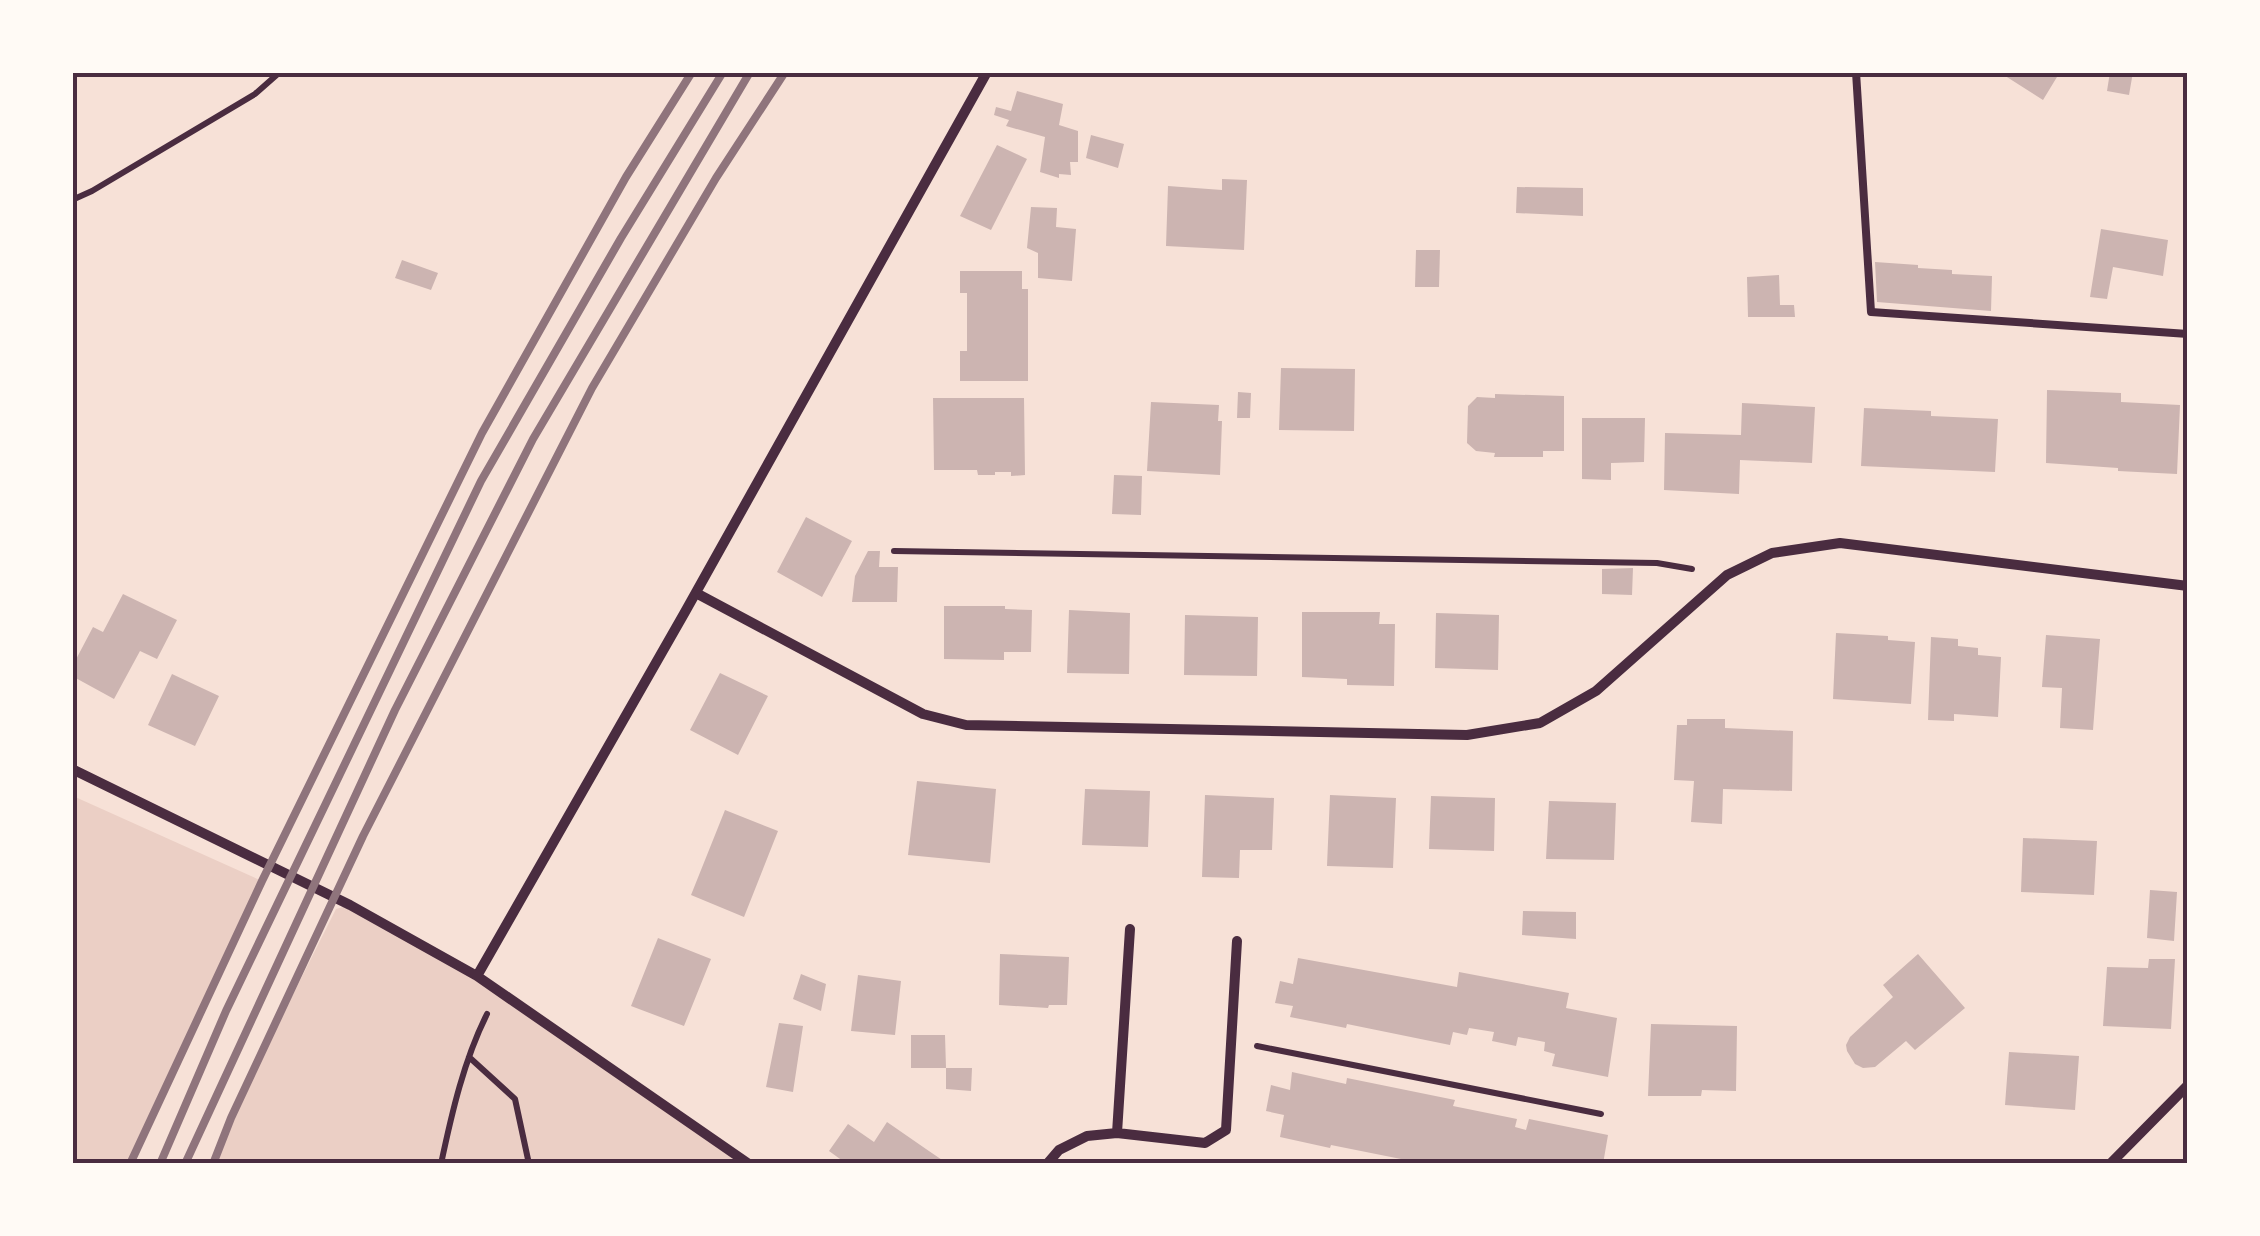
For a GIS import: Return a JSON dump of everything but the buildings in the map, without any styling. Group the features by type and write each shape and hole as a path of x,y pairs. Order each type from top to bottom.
{"street":[{"path":"478,976 987,72"},
{"path":"696,593 923,714 966,724 1466,735 1540,723 1596,691 1727,575 1772,553 1840,543 2188,586"},
{"path":"72,769 350,905 478,976 749,1164"},
{"path":"1117,1132 1130,928"},
{"path":"1048,1164 1059,1150 1087,1136 1117,1132 1205,1143 1226,1130 1237,940"},
{"path":"2110,1164 2188,1085"}],"lane":[{"path":"1856,72 1871,312 2188,334"}],"path":[{"path":"72,200 255,94 280,72"},
{"path":"894,551 1656,563 1727,575"},
{"path":"441,1164 474,1039 499,990"},
{"path":"1231,1041 1601,1114"},
{"path":"469,1057 515,1100 530,1164"}],"shaded area":[{"path":"73,796 262,881 130,1163 73,1163"},
{"path":"350,905 477,976 749,1164 213,1164 231,1118 336,909"}],"railway":[{"path":"130,1164 262,881 482,433 626,177 692,72"},
{"path":"160,1164 226,1011 481,481 621,238 723,72"},
{"path":"185,1164 395,710 533,439 750,72"},
{"path":"213,1164 363,836 592,388 716,178 785,72"}]}
